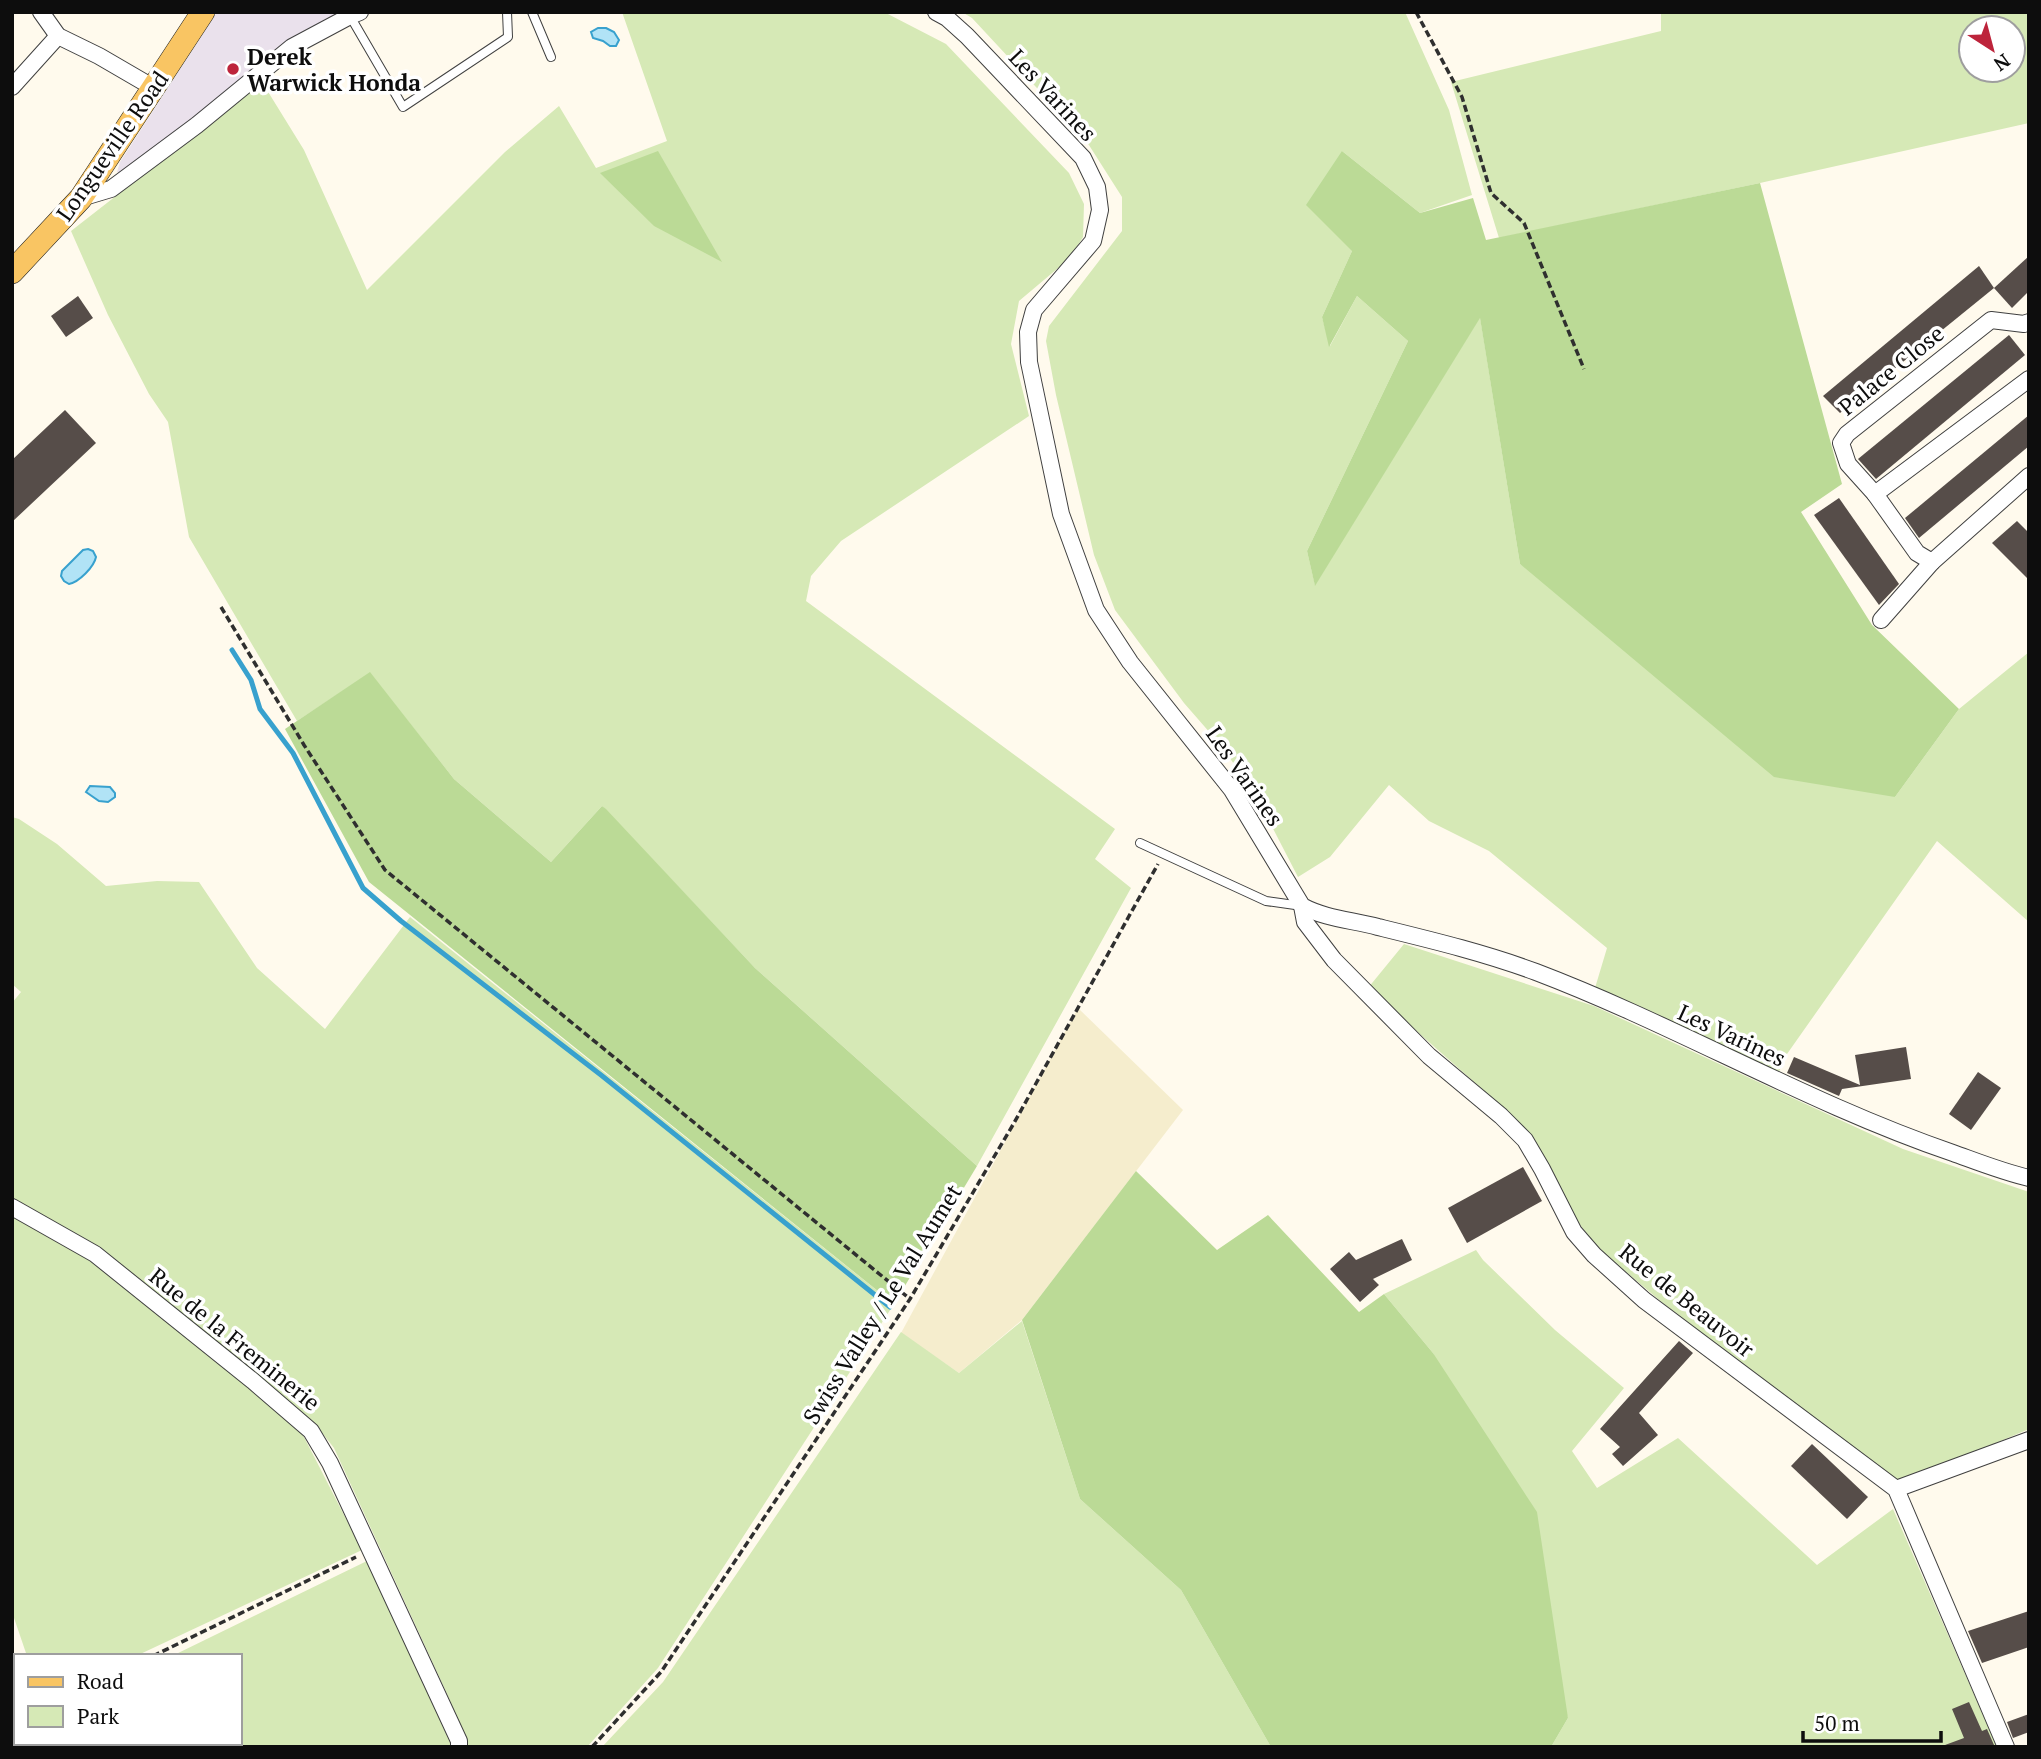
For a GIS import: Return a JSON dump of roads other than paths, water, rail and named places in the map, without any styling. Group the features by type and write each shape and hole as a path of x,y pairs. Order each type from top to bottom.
{"main road":[{"name":"Longueville Road","path":"12,272 81,198 203,12"}],"street":[{"path":"41,12 58,36 154,88"},
{"name":"Les Varines","path":"936,12 967,36 1083,158 1097,187 1100,210 1093,241 1034,310 1028,332 1029,362 1061,514 1096,610 1130,662 1232,790 1302,906 1316,914 1375,926 1534,971 1598,997 1825,1102 1916,1140 2029,1178"},
{"path":"81,198 111,189 197,125 292,47 355,14"},
{"path":"12,88 58,36"},
{"name":"Palace Close","path":"1932,562 1917,554 1875,494 1848,464 1841,443 1847,434 1991,320 2024,324 2029,322"},
{"path":"1875,494 2029,379"},
{"path":"1881,620 1932,562 2029,476"},
{"name":"Rue de Beauvoir","path":"1302,906 1305,922 1342,968 1429,1056 1501,1116 1525,1140 1574,1232 1594,1255 1644,1300 1896,1489"},
{"name":"Rue de la Freminerie","path":"12,1207 95,1254 311,1431 330,1463 371,1550 459,1741 459,1747"},
{"path":"2006,1747 1896,1489 2029,1440"}],"lane":[{"path":"355,14 403,107 508,37 507,12"},
{"path":"532,12 551,57"},
{"path":"1140,843 1266,901 1302,906"}],"water":[{"path":"606,28 614,32 619,40 616,46 593,38 591,32"},
{"path":"83,550 93,551 96,557 89,569 73,583 64,581 62,571"},
{"path":"90,786 110,787 115,797 108,802 99,801 86,792"}],"waterway":[{"path":"232,650 251,680 260,709 293,753 363,888 401,921 601,1075 890,1307"}],"place":[{"name":"Derek Warwick Honda","path":"233,69"}]}
